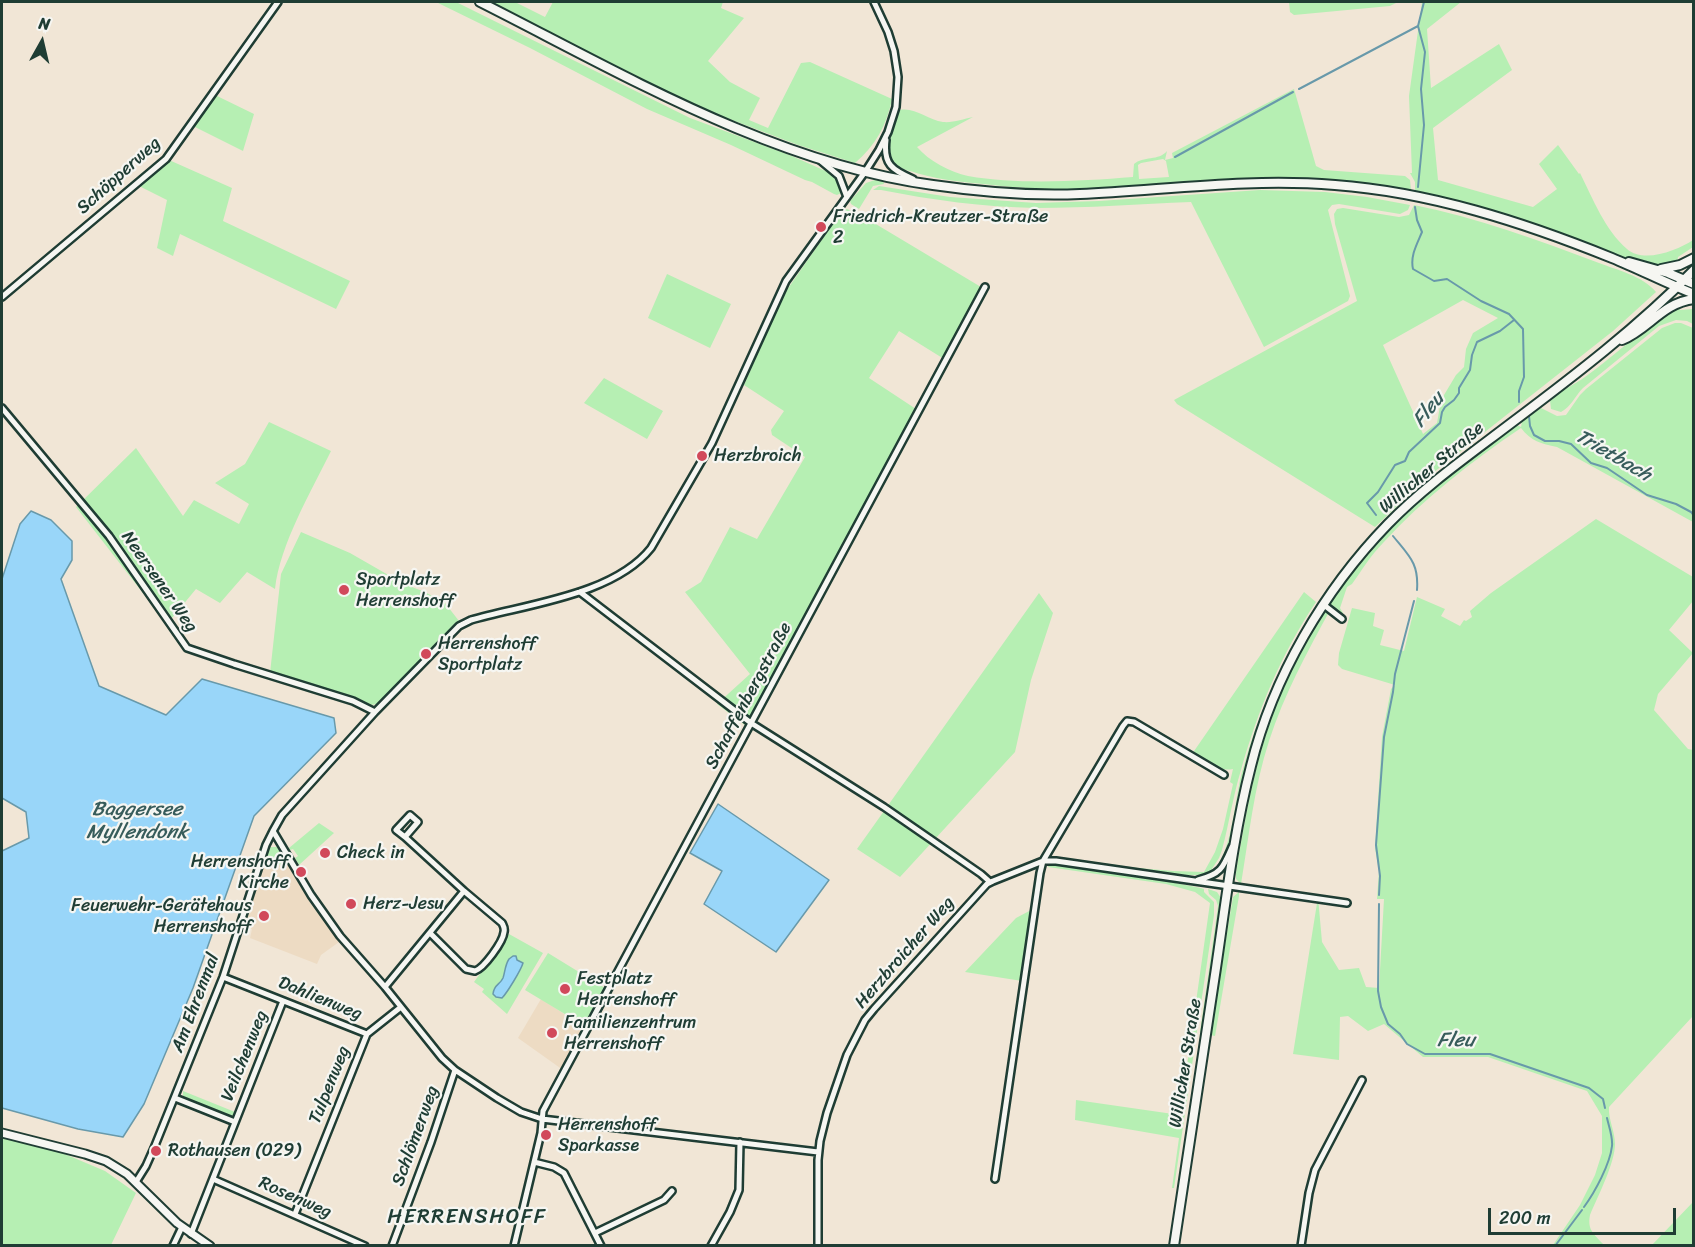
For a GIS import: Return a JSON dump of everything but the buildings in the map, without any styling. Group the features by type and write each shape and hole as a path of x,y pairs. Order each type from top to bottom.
{"main road":[{"path":"480,2 725,123 817,158 865,172 932,185 1020,194 1115,192 1222,183 1281,182 1335,185 1398,193 1494,216 1613,259 1694,294"},
{"path":"1657,269 1680,265 1694,258"},
{"path":"1613,259 1657,269 1694,284"},
{"name":"Willicher Straße","path":"1174,1245 1236,837 1251,764 1265,721 1293,658 1324,605 1358,558 1405,507 1448,471 1615,343 1694,270"},
{"path":"1615,343 1630,337 1672,304 1694,299"}],"street":[{"name":"Schöpperweg","path":"2,297 166,159 278,2"},
{"name":"Am Ehrenmal","path":"136,1182 149,1160 175,1098 223,977 260,863 282,815 375,712 461,624 602,583 627,569 651,548 716,435 783,287 865,172 886,135 896,107 898,77 888,32 874,2"},
{"path":"886,135 885,154 892,168 932,185"},
{"path":"817,158 839,176 847,197"},
{"name":"Schaffenbergstraße","path":"514,1245 534,1162 543,1112 985,287"},
{"name":"Neersener Weg","path":"2,408 109,536 187,648 232,664 353,700 375,712"},
{"path":"580,591 751,723 884,807 990,882"},
{"path":"1324,605 1342,619"},
{"path":"995,1179 1043,861 1127,722 1134,722 1224,775"},
{"path":"273,831 323,913 345,943 385,987 432,1046 455,1070 513,1108 542,1119 818,1152"},
{"path":"405,837 504,928 502,939 483,967 475,971 466,969 430,933"},
{"path":"1193,881 1213,876 1220,871 1236,837"},
{"name":"Herzbroicher Weg","path":"818,1245 818,1152 829,1105 848,1055 865,1020 874,1009 990,882 1043,861 1056,861 1228,885"},
{"path":"1228,885 1347,903"},
{"path":"385,987 464,891"},
{"name":"Dahlienweg","path":"223,977 367,1034 401,1007"},
{"name":"Veilchenweg","path":"191,1234 283,1001"},
{"name":"Tulpenweg","path":"295,1214 367,1034"},
{"name":"Schlömerweg","path":"392,1245 431,1142 455,1070"},
{"path":"1301,1245 1308,1197 1315,1170 1362,1080"},
{"name":"Veilchenweg","path":"175,1098 235,1122"},
{"path":"2,1133 95,1157 116,1167 136,1182 182,1227 210,1245"},
{"path":"711,1245 730,1212 739,1190 740,1142"},
{"path":"534,1162 554,1167 564,1173 601,1245"},
{"name":"Rosenweg","path":"213,1179 365,1245"},
{"path":"595,1233 664,1200 672,1191"},
{"path":"173,1245 182,1227"}],"shaded area":[{"path":"287,864 311,904 339,942 321,955 317,964 250,938 252,929 245,927 263,866"},
{"name":"Familienzentrum Herrenshoff","path":"541,999 586,1028 563,1070 518,1038"}],"green space":[{"path":"436,2 456,2 690,118 792,156 830,173 837,177 842,187 841,193 834,194 731,145 647,109"},
{"path":"490,2 515,2 545,17 553,2 723,2 721,8 744,18 708,61 730,82 760,98 749,120 768,128 801,63 810,62 892,99 890,109 874,142 855,163 798,145 700,108"},
{"path":"1289,2 1398,2 1390,6 1294,15 1290,12"},
{"path":"1422,2 1461,2 1427,29 1431,88 1499,44 1512,70 1433,128 1438,180 1533,207 1557,189 1539,164 1558,145 1580,173 1612,233 1627,249 1642,255 1661,254 1693,240 1693,247 1678,257 1677,263 1644,262 1499,213 1415,191 1415,182 1410,173 1412,173 1409,96"},
{"path":"1294,89 1316,166 1324,170 1405,176 1410,180 1411,190 1343,181 1275,178 1103,188 1019,188 936,178 901,168 891,162 888,144 900,110 906,110 943,122 973,117 917,147 940,165 968,176 1008,181 1072,181 1133,177 1134,164 1160,156 1167,151 1165,160 1173,158 1172,153","holes":["1163,159 1166,161 1169,177 1139,179 1138,165"]},
{"path":"215,95 254,114 243,151 193,126"},
{"path":"169,160 232,188 223,221 350,281 336,309 180,234 173,256 157,248 167,200 139,186"},
{"path":"875,180 883,181 884,184 873,186 859,209 851,204 850,201 866,183"},
{"path":"879,186 950,197 1036,203 1260,190 1325,192 1410,205 1408,210 1400,214 1339,204 1332,205 1328,210 1350,296 1348,301 1264,347 1191,202 1016,207 958,202 873,190"},
{"path":"1414,205 1485,223 1629,274 1651,286 1656,292 1613,331 1429,476 1375,527 1174,400 1357,301 1335,224 1334,214 1337,209 1399,217 1409,215","holes":["1463,300 1498,318 1473,333 1466,349 1464,367 1456,375 1441,400 1437,423 1423,434 1383,345"]},
{"path":"847,209 981,287 944,359 899,331 869,378 916,409 746,726 717,704 750,674 685,592 701,582 730,527 757,539 805,457 772,435 771,430 784,411 744,385 782,297 841,212"},
{"path":"667,274 731,304 710,348 648,318"},
{"path":"1678,305 1680,310 1693,309 1693,324 1676,320 1659,326 1583,388 1564,410 1561,412 1551,409 1550,400 1553,397 1585,377"},
{"path":"1675,323 1693,328 1693,522 1557,447 1537,441 1521,428 1449,481 1398,527 1374,552 1352,584 1347,587 1340,608 1343,613 1341,615 1330,606 1329,603 1383,537 1446,478 1505,433 1517,425 1521,427 1522,421 1541,408 1557,416 1566,415 1586,389 1662,328"},
{"path":"604,378 663,411 647,439 584,403"},
{"path":"269,422 331,451 290,536 283,554 275,589 247,572 220,603 196,589 167,624 76,507 136,448 183,516 194,500 239,524 249,504 215,483 245,464"},
{"path":"1596,519 1693,577 1693,601 1669,630 1693,653 1658,694 1654,710 1688,749 1693,750 1693,1016 1609,1107 1615,1139 1614,1152 1589,1220 1592,1232 1604,1245 1553,1245 1580,1205 1595,1175 1602,1153 1602,1116 1587,1091 1488,1057 1423,1057 1384,1024 1368,1031 1348,1016 1340,1017 1339,1060 1293,1054 1318,897 1322,942 1339,970 1359,968 1366,987 1379,988 1384,899 1377,899 1379,871 1375,848 1382,737 1391,689 1395,685 1342,669 1338,665 1339,653 1352,608 1375,613 1373,626 1384,630 1380,645 1404,651 1417,597 1445,609 1441,616 1460,626 1464,620 1472,617 1470,611 1491,593"},
{"path":"301,532 350,553 404,584 445,603 459,621 378,704 370,705 270,673 281,574"},
{"path":"1304,592 1316,602 1281,662 1263,704 1238,780 1222,850 1208,875 1176,875 1061,859 1060,857 1138,868 1204,872 1215,852 1223,829 1233,784 1230,782 1233,769 1216,768 1192,754"},
{"path":"1039,593 1053,613 1031,680 1015,752 900,877 857,849"},
{"path":"1316,606 1317,608 1290,654 1258,727 1226,851 1223,860 1212,872 1220,861 1228,841 1242,772 1264,707 1293,645"},
{"path":"1325,612 1329,612 1289,691 1269,741 1256,794 1241,884 1236,879 1236,873 1246,816 1266,735 1286,683 1308,639"},
{"path":"319,823 334,833 299,865 295,858 298,856 293,849 289,848"},
{"path":"270,847 277,847 287,864 263,866"},
{"path":"1049,864 1201,888 1214,902 1214,915 1174,1188 1172,1188 1179,1138 1075,1120 1076,1100 1180,1115 1210,903 1195,892 1166,884 1048,867"},
{"path":"1208,889 1217,892 1221,898 1202,1033 1200,1032 1218,906"},
{"path":"1239,892 1215,1036 1210,1035 1233,897"},
{"path":"1033,909 1022,981 965,972 1016,918"},
{"path":"509,934 543,953 507,1014 482,992 484,989 474,982"},
{"name":"Festplatz Herrenshoff","path":"548,953 605,988 583,1025 525,990"},
{"path":"183,1091 235,1112 234,1115 229,1116 184,1099"},
{"path":"2,1138 60,1152 105,1171 136,1193 111,1245 2,1245"},
{"path":"1693,1202 1693,1245 1652,1245"}],"water":[{"name":"Baggersee Myllendonk","path":"31,511 51,520 72,541 72,560 61,579 99,686 166,715 202,679 334,718 336,733 254,816 193,988 144,1104 123,1137 78,1129 2,1108 2,851 29,838 26,812 2,798 2,579 20,524"},
{"path":"718,804 829,880 776,952 704,904 722,871 690,853"},
{"path":"513,956 523,963 522,966 502,998 496,997 493,994 495,988 502,980 508,961"}],"waterway":[{"name":"Trietbach","path":"1418,187 1424,125 1421,89 1425,52 1418,26 1424,2"},
{"path":"1299,89 1418,26"},
{"path":"1175,157 1293,92"},
{"name":"Trietbach","path":"1415,207 1422,232 1413,255 1413,269 1434,281 1447,279 1481,301 1509,314 1523,329 1524,377 1519,391 1519,402"},
{"name":"Fleu","path":"1376,515 1367,503 1378,492 1395,465 1405,461 1409,452 1440,423 1442,412 1459,393 1459,388 1470,370 1477,342 1500,331 1514,320"},
{"name":"Trietbach","path":"1529,416 1534,435 1545,441 1571,444 1591,463 1607,468 1647,495 1676,504 1694,516"},
{"name":"Fleu","path":"1393,536 1415,566 1417,590"},
{"name":"Fleu","path":"1379,895 1380,876 1376,845 1384,737 1395,674 1414,601"},
{"name":"Fleu","path":"1379,904 1378,991 1381,1007 1388,1024 1400,1034 1407,1044 1425,1054 1490,1054 1589,1088 1603,1099 1605,1108"},
{"name":"Fleu","path":"1584,1207 1593,1194 1611,1153 1612,1139 1607,1118"},
{"name":"Fleu","path":"1555,1246 1582,1210"}],"place":[{"name":"Friedrich-Kreutzer-Straße 2","path":"821,227"},
{"name":"Herzbroich","path":"702,456"},
{"name":"Sportplatz Herrenshoff","path":"344,590"},
{"name":"Herrenshoff Sportplatz","path":"426,654"},
{"name":"Check in","path":"325,853"},
{"name":"Herrenshoff Kirche","path":"301,872"},
{"name":"Herz-Jesu","path":"351,904"},
{"name":"Feuerwehr-Gerätehaus Herrenshoff","path":"264,916"},
{"name":"Festplatz Herrenshoff","path":"565,989"},
{"name":"Familienzentrum Herrenshoff","path":"552,1033"},
{"name":"Herrenshoff Sparkasse","path":"546,1135"},
{"name":"Rothausen (029)","path":"156,1151"}],"district":[{"name":"HERRENSHOFF","path":"467,1218"}]}
